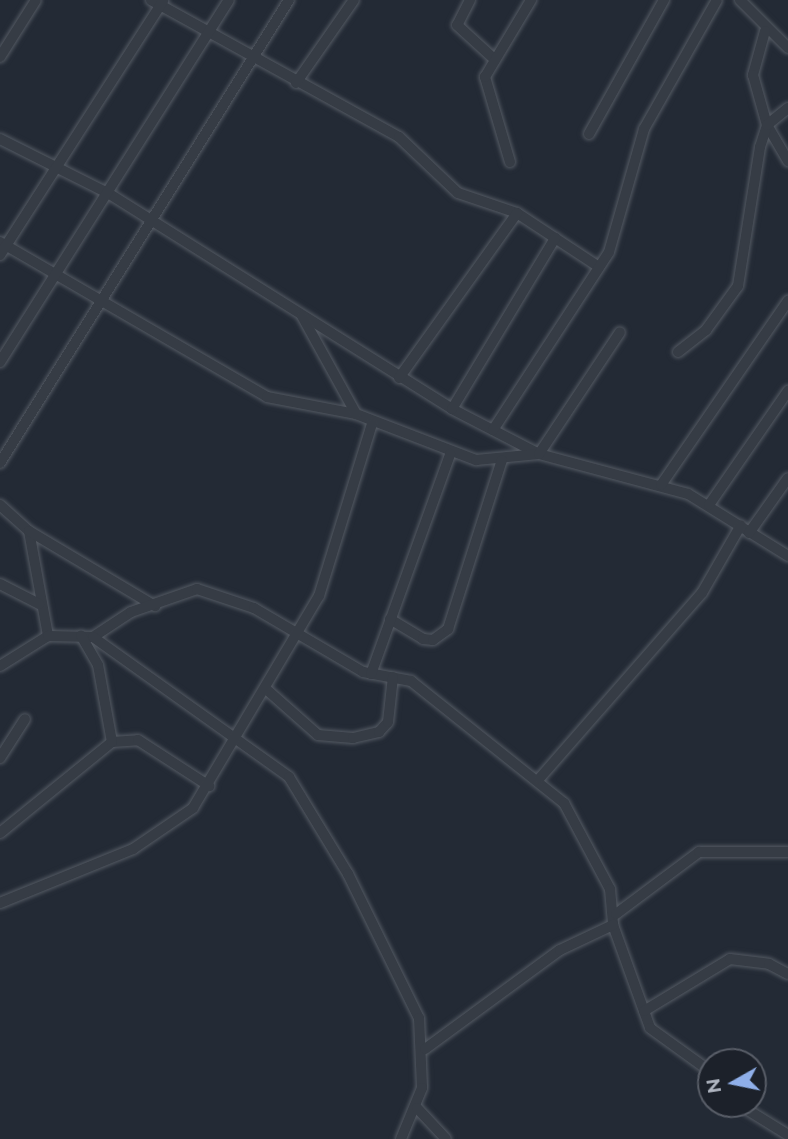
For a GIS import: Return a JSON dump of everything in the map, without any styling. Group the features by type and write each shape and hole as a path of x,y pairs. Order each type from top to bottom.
{"street":[{"path":"0,57 36,0"},
{"path":"0,362 229,0"},
{"path":"0,463 289,0"},
{"path":"296,83 354,0"},
{"path":"470,0 457,25 492,57"},
{"path":"510,162 485,77 492,57 531,0"},
{"path":"589,134 664,0"},
{"path":"494,430 599,267 623,219 644,129 717,0"},
{"path":"740,0 765,31 788,48"},
{"path":"599,267 517,213 458,193 399,137 296,83 255,55 208,32 158,2 57,167 2,248 57,273 267,397 356,414 372,424 450,454 502,460 539,454 620,332"},
{"path":"765,31 753,65 767,125 788,161"},
{"path":"678,352 706,330 738,286 767,125 788,108"},
{"path":"0,154 4,141 108,193 300,312 399,378 539,454 660,485 709,505 788,556"},
{"path":"399,378 517,213"},
{"path":"452,409 555,237"},
{"path":"660,485 788,301"},
{"path":"300,312 356,414"},
{"path":"709,505 788,391"},
{"path":"0,903 133,849 175,825 209,786 293,634 319,596 372,424"},
{"path":"370,674 450,454"},
{"path":"390,620 423,639 433,640 448,629 502,460"},
{"path":"749,533 788,478"},
{"path":"0,505 29,531 155,606"},
{"path":"539,779 702,593 741,525"},
{"path":"29,531 39,604 48,636"},
{"path":"0,584 39,604"},
{"path":"0,666 48,636 87,637 131,612 155,606 187,591 217,593 370,674 411,681 539,779 582,831 644,1011 660,1040 697,1058"},
{"path":"87,637 236,736 289,777 324,833 412,993 425,1049 417,1108 401,1139"},
{"path":"87,637 98,665 112,743"},
{"path":"265,689 318,735 353,738 379,732 388,722 393,677"},
{"path":"0,758 25,719"},
{"path":"0,833 112,743 138,740 209,786"},
{"path":"425,1049 560,950 614,920 699,852 788,852"},
{"path":"644,1011 730,959 769,964 788,974"},
{"path":"417,1108 446,1139"},
{"path":"761,1118 788,1135"}]}
